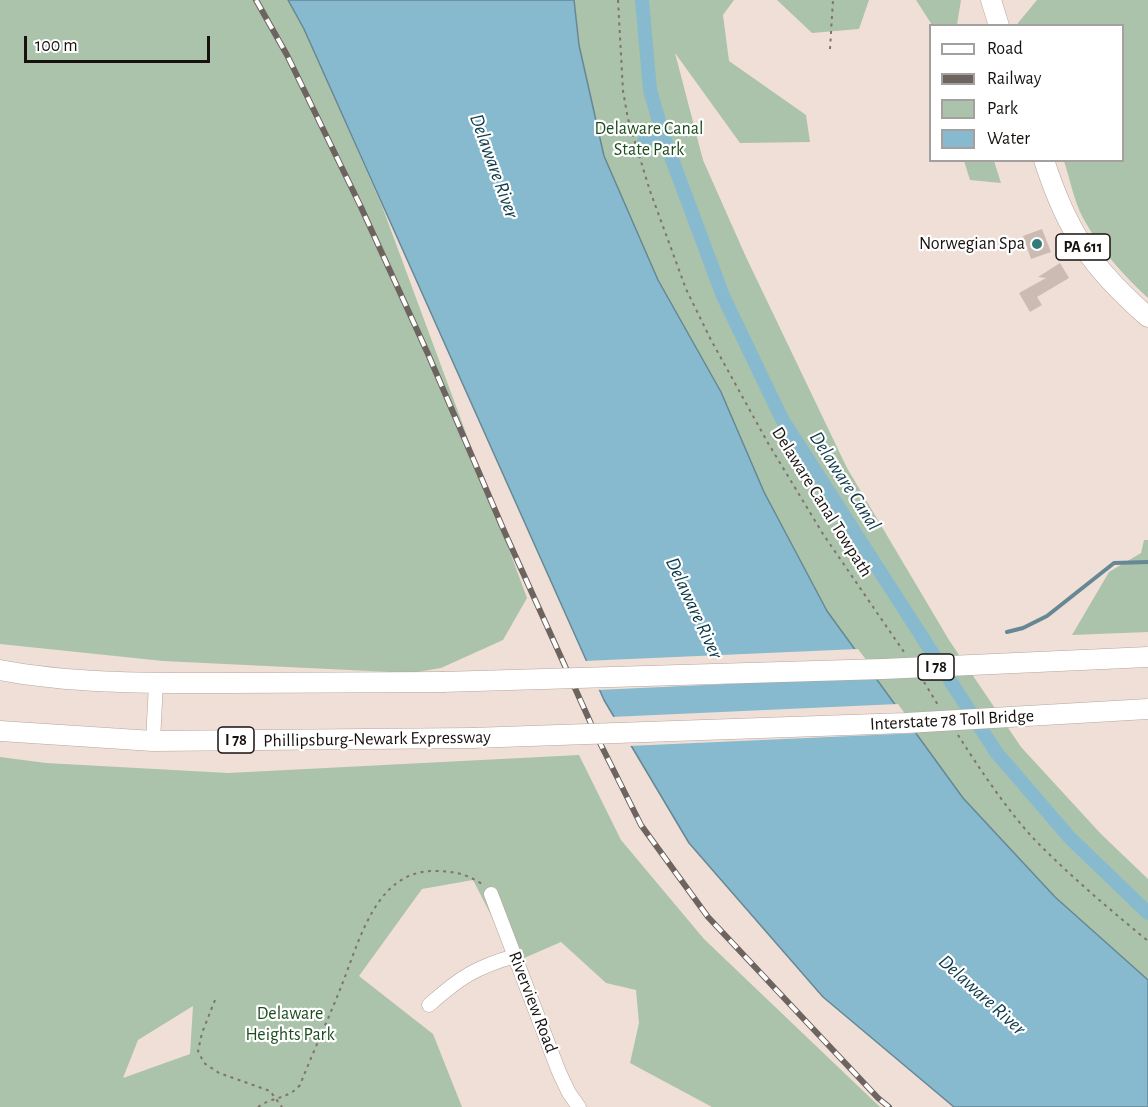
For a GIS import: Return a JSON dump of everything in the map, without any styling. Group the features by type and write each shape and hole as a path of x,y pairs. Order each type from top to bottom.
{"highway":[{"path":"991,0 998,24"},
{"name":"PA 611","path":"1045,162 1058,203 1078,241 1102,272 1148,317"},
{"name":"I 78","path":"0,670 82,680 156,683 442,682 883,669 1148,657"},
{"name":"Interstate 78 Toll Bridge","path":"755,729 1148,709"},
{"name":"Phillipsburg-Newark Expressway","path":"0,731 153,741 472,738 755,729"}],"street":[{"path":"153,741 156,683"},
{"name":"Riverview Road","path":"491,894 559,1072 579,1107"},
{"path":"429,1005 462,977 489,963 515,956"}],"path":[{"name":"Delaware Canal Towpath","path":"618,0 623,91 628,119 650,191 686,289 768,444 823,534 904,652"},
{"path":"830,49 833,0"},
{"path":"923,681 942,711"},
{"path":"955,730 980,770 1033,837 1094,896 1148,941"},
{"path":"258,1107 269,1100 288,1096 300,1084 363,930 395,882 407,875 429,870 449,871 462,873 480,883 491,894"},
{"path":"215,1000 202,1032 198,1051 204,1063 219,1073 270,1091 282,1107"}],"green space":[{"path":"0,0 288,0 304,29 382,206 527,598 503,640 441,668 411,673 163,661 0,644"},
{"name":"Delaware Canal State Park","path":"574,0 734,0 723,15 729,61 806,115 810,142 740,143 675,53 703,160 746,257 847,468 949,640 1021,747 1101,834 1148,879 1148,980 1055,897 963,798 827,611 764,492 721,392 658,280 604,156 579,45"},
{"path":"777,0 869,0 859,29 812,33"},
{"path":"916,0 961,0 957,24 931,24"},
{"path":"1037,0 1148,0 1148,298 1112,261 1089,229 1077,204 1064,162 1124,162 1124,24 1018,23"},
{"path":"964,162 994,162 1001,183 970,180"},
{"path":"1144,540 1148,540 1148,632 1072,635 1109,572 1141,553"},
{"name":"Delaware Heights Park","path":"579,755 621,840 704,939 880,1107 712,1107 630,1063 639,1023 636,990 606,983 561,942 515,962 473,880 422,889 359,976 433,1034 462,1107 0,1107 0,757 46,763 228,773","holes":["193,1006 190,1054 123,1078 138,1040"]}],"water":[{"name":"Delaware River","path":"288,0 574,0 579,45 604,156 658,280 721,392 764,492 827,611 963,798 1055,897 1148,980 1148,1107 954,1107 823,997 689,843 604,700 304,29"}],"pier":[{"path":"858,649 879,677 597,690 584,661"},
{"path":"898,704 919,733 628,746 611,717"}],"building":[{"name":"Norwegian Spa","path":"1042,229 1051,252 1031,259 1023,236"},
{"path":"1060,263 1069,278 1037,297 1042,305 1030,312 1019,293 1046,278 1038,277"}],"waterway":[{"name":"Delaware Canal","path":"642,0 650,90 663,135 723,296 782,419 996,752 1070,838 1148,913"},
{"path":"644,141 663,135"},
{"path":"1007,632 1023,628 1047,616 1114,563 1148,562"}],"railway":[{"path":"256,0 287,55 360,205 597,737 641,825 708,917 889,1107"}],"place":[{"name":"Norwegian Spa","path":"1037,244"}]}
